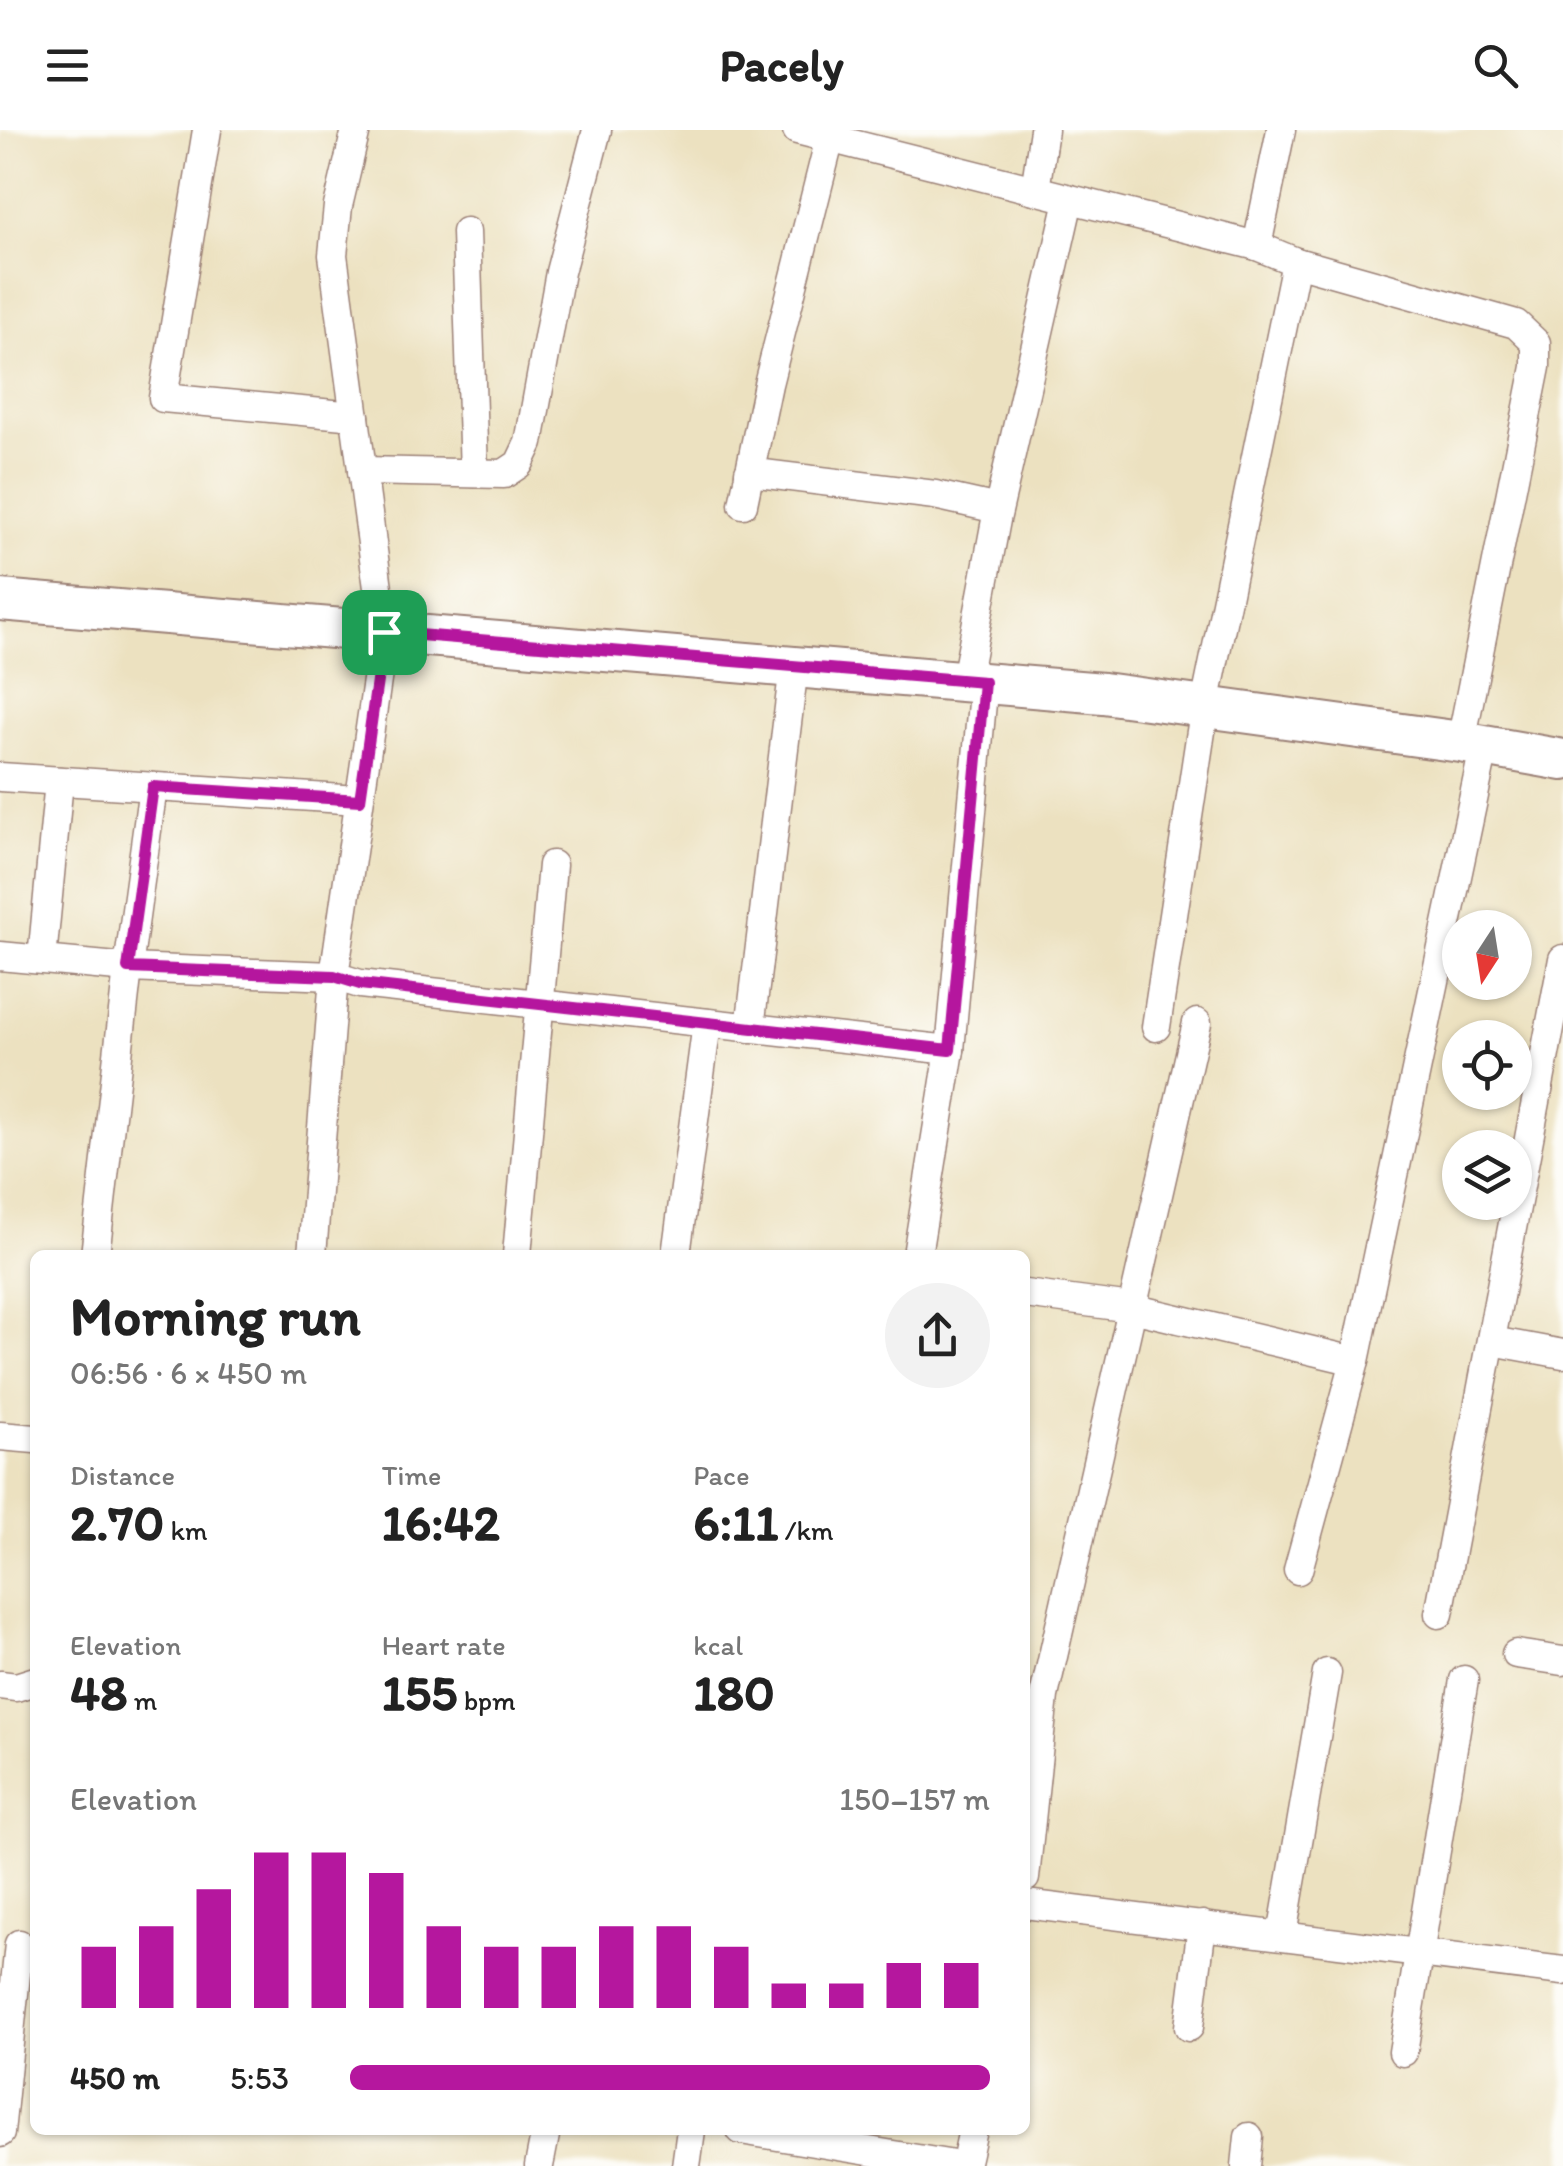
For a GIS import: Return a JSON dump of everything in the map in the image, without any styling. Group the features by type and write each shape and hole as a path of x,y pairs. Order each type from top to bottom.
{"street":[{"path":"207,130 163,398 355,416"},
{"path":"312,1250 334,976 384,632 333,255 338,206 356,130"},
{"path":"362,471 504,474 519,464 529,443 560,272 597,130"},
{"path":"797,130 832,133 1068,200 1257,246 1296,262 1516,324 1536,343 1536,366 1473,745 1356,1361 1298,1570"},
{"path":"1035,190 1044,130"},
{"path":"1257,246 1280,130"},
{"path":"743,504 768,384 832,133"},
{"path":"918,1250 950,1050 976,681 998,510 1068,200"},
{"path":"466,232 474,473"},
{"path":"1156,1027 1206,705 1296,262"},
{"path":"749,472 935,496 998,510"},
{"path":"0,600 976,681 1206,705 1563,760"},
{"path":"750,1028 794,666"},
{"path":"0,777 360,800"},
{"path":"42,959 59,781"},
{"path":"97,1250 153,787"},
{"path":"518,1250 552,864"},
{"path":"0,956 128,968 334,976 360,984 950,1050"},
{"path":"1440,1614 1563,959"},
{"path":"1030,1830 1044,1696 1197,1022"},
{"path":"677,1250 708,1023"},
{"path":"1030,1295 1132,1308 1356,1361"},
{"path":"1492,1341 1563,1354"},
{"path":"0,1436 30,1439"},
{"path":"1516,1654 1563,1661"},
{"path":"1282,1935 1327,1673"},
{"path":"1403,2052 1464,1680"},
{"path":"0,1685 16,1687 30,1683"},
{"path":"1030,1905 1563,1971"},
{"path":"1189,2027 1202,1925"},
{"path":"0,2133 18,1944"},
{"path":"539,2166 545,2135"},
{"path":"686,2166 690,2135"},
{"path":"764,2135 867,2158 962,2166 971,2135"},
{"path":"1246,2166 1249,2136"}],"route":[{"path":"384,632 984,682 950,1050 360,984 334,976 128,968 153,787 360,800 384,632"}]}
